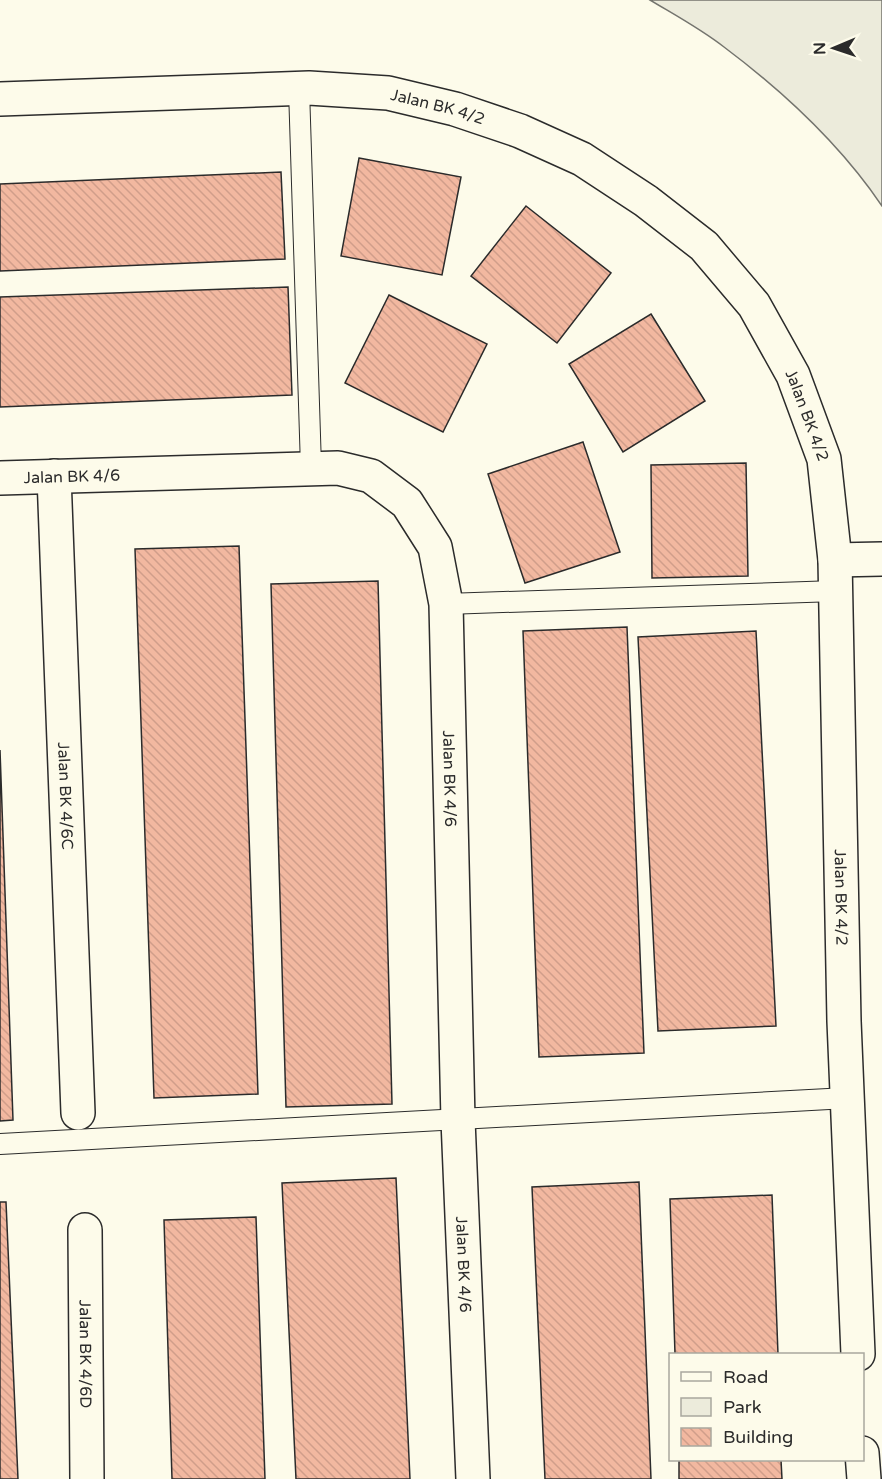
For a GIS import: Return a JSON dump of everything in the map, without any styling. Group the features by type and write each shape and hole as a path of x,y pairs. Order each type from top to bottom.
{"street":[{"name":"Jalan BK 4/2","path":"0,99 299,89 388,93 454,109 520,131 582,159 646,201 704,246 754,305 793,375 824,459 836,576 847,1098 858,1353"},
{"name":"Jalan BK 4/6","path":"0,478 338,468 370,476 407,503 435,547 446,604 458,1120 472,1479"},
{"name":"Jalan BK 4/6C","path":"54,476 78,1113"},
{"path":"836,576 882,559"},
{"name":"Jalan BK 4/6D","path":"85,1230 87,1479"},
{"path":"863,1461 864,1479"}],"lane":[{"path":"299,89 311,467"},
{"path":"446,604 836,576"},
{"path":"0,1144 847,1098"}],"green space":[{"path":"650,0 882,0 882,206 866,183 829,140 768,82 715,40"}],"building":[{"path":"359,158 461,177 442,275 341,256"},
{"path":"281,172 285,259 0,271 0,184"},
{"path":"526,206 611,273 557,343 471,276"},
{"path":"288,287 292,395 0,407 0,297"},
{"path":"389,295 487,344 443,432 345,383"},
{"path":"651,314 705,401 623,452 569,364"},
{"path":"583,442 620,552 525,583 488,474"},
{"path":"746,463 748,576 652,578 651,465"},
{"path":"239,546 258,1094 154,1098 135,549"},
{"path":"378,581 392,1104 286,1107 271,584"},
{"path":"627,627 644,1053 539,1057 523,631"},
{"path":"756,631 776,1026 658,1031 638,637"},
{"path":"0,750 13,1120 0,1121"},
{"path":"396,1178 410,1479 296,1479 282,1183"},
{"path":"639,1182 651,1479 545,1479 532,1187"},
{"path":"772,1195 778,1353 675,1353 670,1199"},
{"path":"0,1202 6,1202 18,1479 0,1479"},
{"path":"256,1217 265,1479 172,1479 164,1220"},
{"path":"679,1461 781,1461 782,1479 679,1479"}]}
